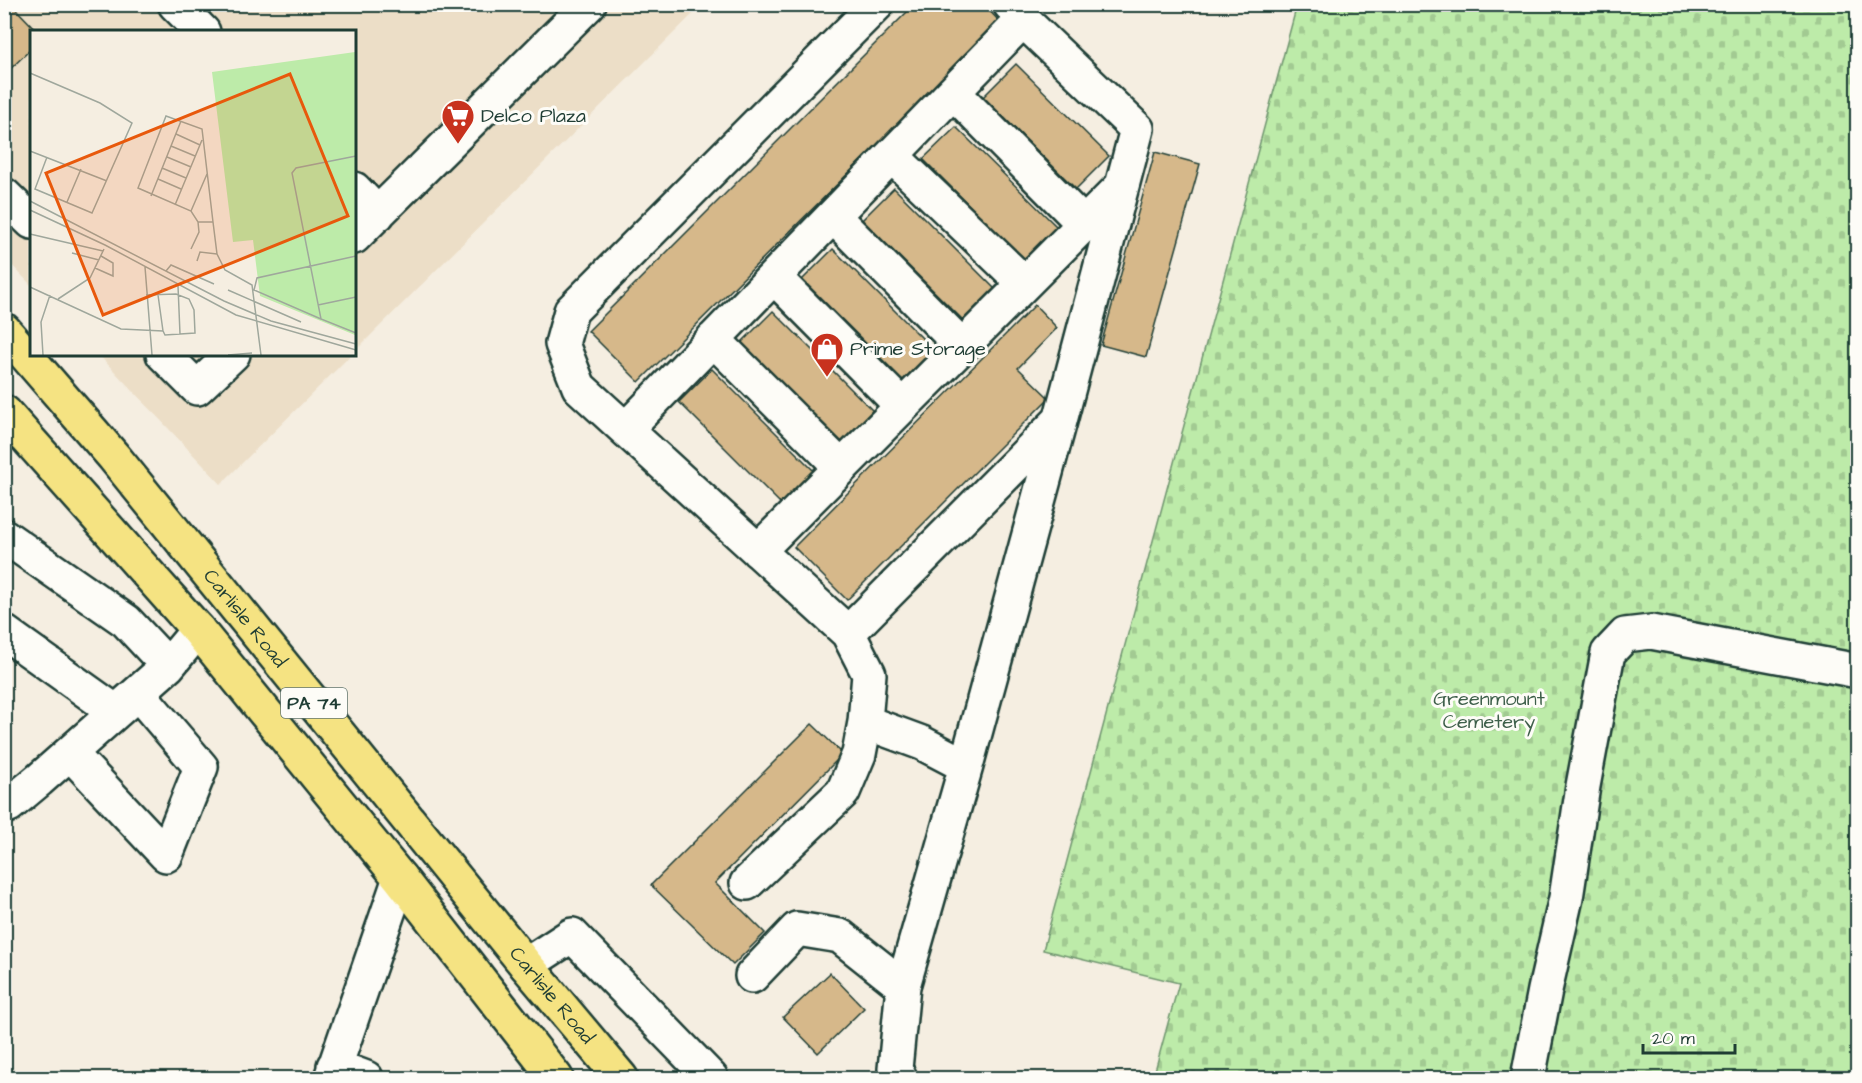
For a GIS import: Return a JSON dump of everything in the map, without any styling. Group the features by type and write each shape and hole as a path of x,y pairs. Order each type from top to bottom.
{"main road":[{"name":"Carlisle Road","path":"4,330 114,457 526,965 621,1078"},
{"name":"PA 74","path":"4,412 198,630 400,878 556,1078"}],"street":[{"path":"175,4 201,30"},
{"path":"356,235 589,4"},
{"path":"747,883 843,792 859,754 865,722 869,674 848,633 579,387 562,344 571,311 876,4"},
{"path":"626,429 953,92 1016,12 1137,129 966,766 903,986 895,1069 900,1078"},
{"path":"953,92 1084,224"},
{"path":"891,156 1024,284"},
{"path":"758,551 1122,186"},
{"path":"356,191 378,214"},
{"path":"4,195 30,220"},
{"path":"833,216 962,346"},
{"path":"774,277 902,406"},
{"path":"713,339 841,467"},
{"path":"165,356 197,388 231,356"},
{"path":"848,633 1060,421"},
{"path":"4,536 126,621 168,666"},
{"path":"4,807 9,806 168,666 198,630"},
{"path":"4,632 127,703 201,767 166,855 70,753"},
{"path":"1528,1078 1566,898 1583,786 1608,653 1625,635 1651,632 1857,671"},
{"path":"865,722 921,743 966,766"},
{"path":"366,1078 332,1072 400,878"},
{"path":"752,976 797,928 840,936 903,986"},
{"path":"526,965 572,935 711,1078"}],"shaded area":[{"name":"Delco Plaza","path":"4,5 702,5 356,350 356,30 30,30 30,284 5,258"},
{"path":"100,356 350,356 221,484"}],"green space":[{"name":"Greenmount Cemetery","path":"1297,5 1857,5 1857,1078 1153,1078 1179,983 1043,950"}],"building":[{"path":"915,4 983,4 1000,22 639,382 588,331"},
{"path":"14,7 36,30 30,30 30,50 4,75 4,16"},
{"path":"1016,64 1109,156 1076,189 983,97"},
{"path":"956,127 1057,227 1024,260 923,159"},
{"path":"1155,152 1200,164 1146,357 1101,345"},
{"path":"894,188 996,290 964,321 862,220"},
{"path":"833,249 935,351 904,381 802,280"},
{"path":"1035,305 1057,328 1018,368 1049,398 847,600 794,547"},
{"path":"773,311 874,412 843,443 741,343"},
{"path":"712,369 814,471 781,504 679,402"},
{"path":"812,724 843,754 715,883 765,933 733,965 651,885"},
{"path":"830,973 864,1008 818,1053 783,1017"}],"place":[{"name":"Delco Plaza","path":"458,145"},
{"name":"Prime Storage","path":"827,378"}]}
